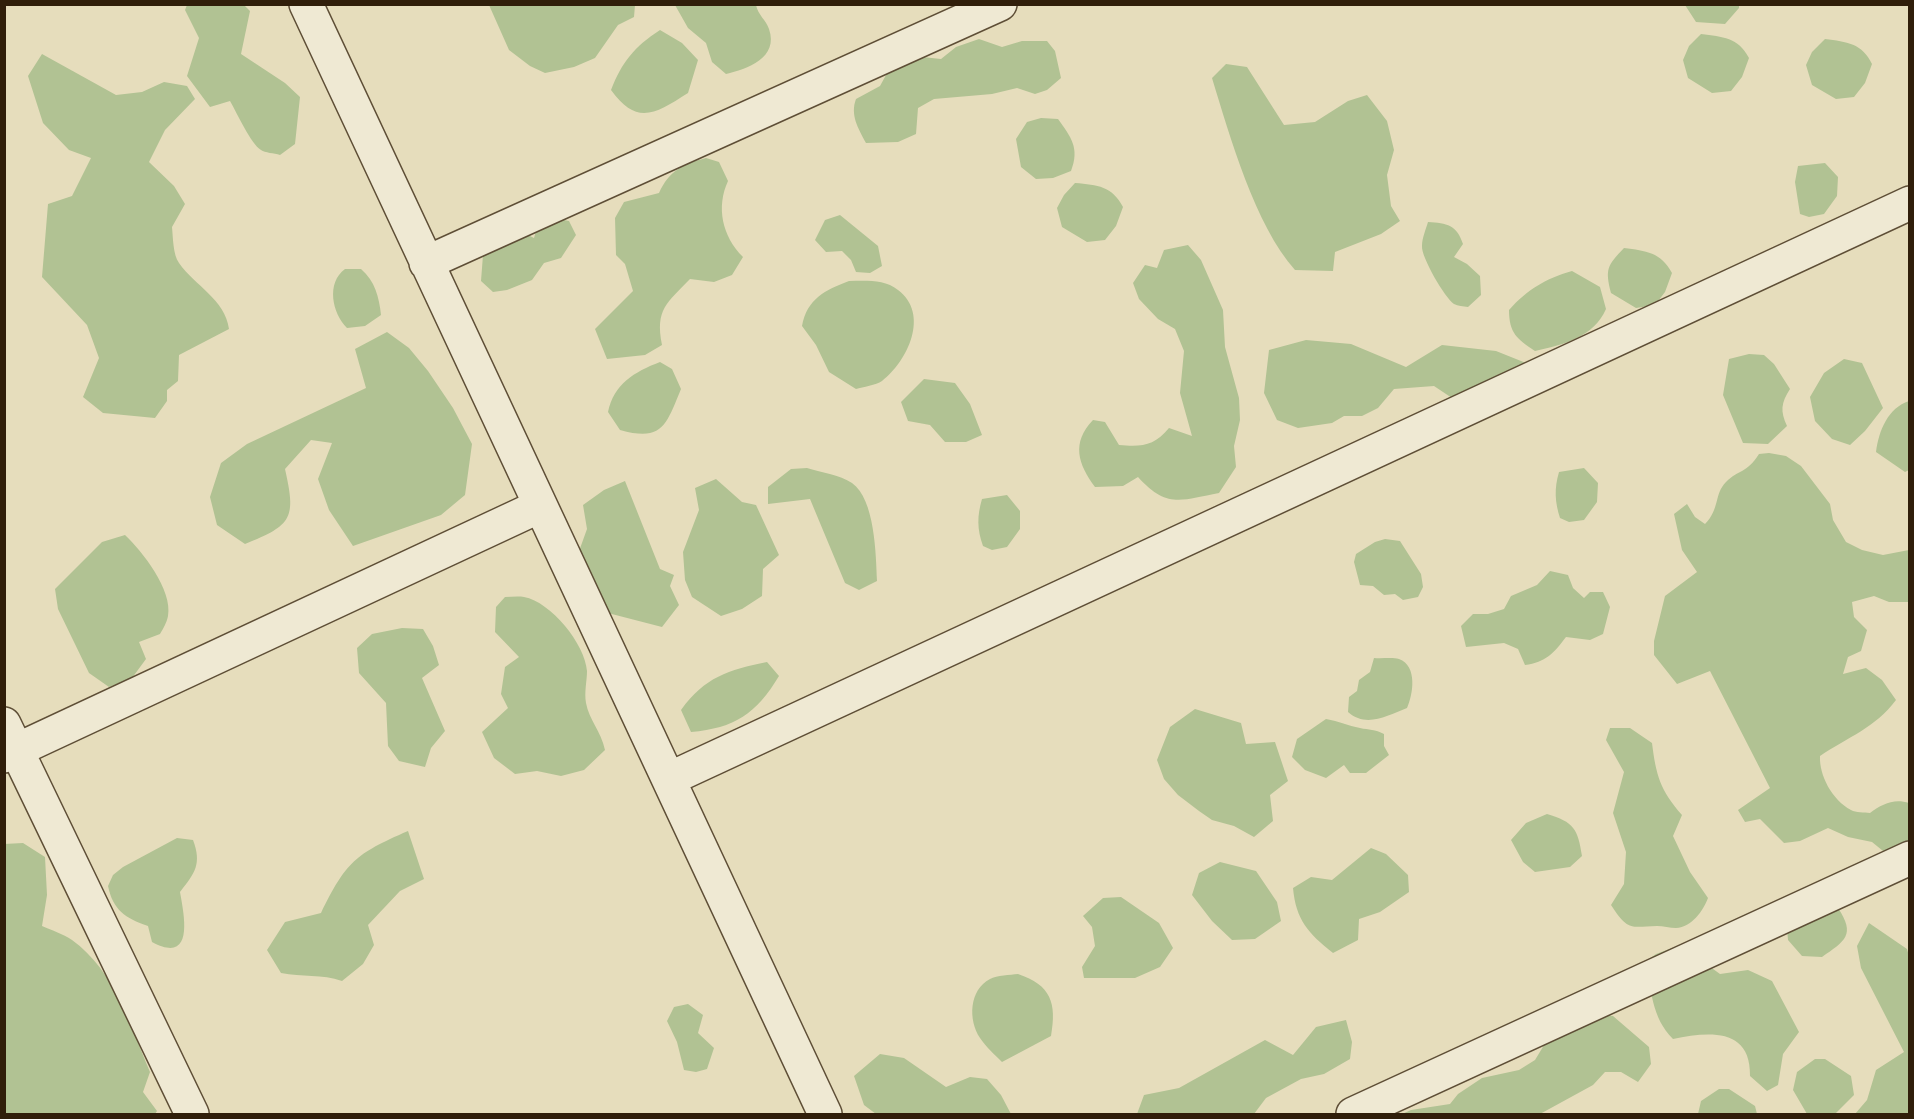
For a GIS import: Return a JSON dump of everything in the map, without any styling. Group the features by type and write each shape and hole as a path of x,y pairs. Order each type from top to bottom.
{"street":[{"path":"306,4 825,1114"},
{"path":"426,263 1000,4"},
{"path":"669,778 1910,203"},
{"path":"192,1114 9,744 540,506"},
{"path":"1353,1114 1910,858"}],"green space":[{"path":"489,4 635,5 634,17 618,25 595,58 574,67 545,73 530,66 509,50"},
{"path":"187,5 244,5 250,11 241,54 285,83 300,97 295,144 280,155 265,152 257,147 230,101 210,107 187,76 199,38 185,10"},
{"path":"675,5 756,5 769,29 771,39 769,48 765,55 751,65 726,74 712,62 706,43 688,28"},
{"path":"1685,5 1739,5 1739,8 1725,24 1696,22"},
{"path":"660,30 682,43 698,60 688,93 656,111 638,112 629,109 611,90 630,56"},
{"path":"1701,34 1723,37 1735,42 1749,58 1742,77 1731,91 1712,93 1688,78 1683,60 1689,46"},
{"path":"979,39 1002,47 1022,41 1047,41 1055,51 1061,78 1047,90 1035,94 1017,88 992,94 934,99 918,108 916,134 898,142 866,143 854,116 854,105 856,99 880,86 891,66 913,56 941,59 956,47"},
{"path":"1825,39 1859,48 1872,64 1865,83 1854,97 1836,99 1812,85 1806,65 1812,52"},
{"path":"42,54 116,95 142,92 164,82 187,86 195,99 165,130 149,162 174,186 185,204 172,227 177,260 216,301 222,309 229,329 179,355 178,381 167,390 167,401 155,418 103,413 83,397 99,358 87,325 42,277 48,204 72,196 91,158 69,150 43,123 28,76"},
{"path":"1226,64 1247,67 1284,125 1315,122 1348,101 1367,95 1387,121 1394,150 1387,175 1391,206 1400,221 1381,234 1335,252 1333,271 1295,270 1268,229 1236,153 1212,78"},
{"path":"1041,118 1058,119 1073,143 1075,156 1071,171 1053,178 1036,179 1021,167 1016,139 1027,122"},
{"path":"706,158 719,162 728,181 722,201 723,221 730,240 743,257 732,275 714,282 690,279 675,294 662,315 660,333 662,345 645,355 607,359 595,329 633,291 625,264 616,255 615,218 624,202 659,193 672,174 690,163"},
{"path":"1825,163 1838,177 1837,196 1824,214 1809,217 1800,214 1795,182 1798,166"},
{"path":"1075,183 1104,188 1119,200 1123,207 1116,226 1105,240 1087,242 1062,227 1057,208 1064,195"},
{"path":"840,215 878,246 882,266 870,273 856,272 851,260 842,251 826,252 815,240 825,220"},
{"path":"554,218 569,221 576,235 561,258 544,263 532,280 507,290 493,292 481,281 483,255 524,233 534,238 538,224"},
{"path":"1428,222 1446,224 1458,233 1463,244 1454,257 1467,264 1480,276 1481,295 1468,307 1456,305 1450,300 1429,268 1422,246"},
{"path":"1188,245 1201,260 1223,310 1225,347 1239,398 1240,420 1234,446 1236,467 1219,493 1184,499 1166,498 1148,487 1138,477 1123,486 1095,487 1084,470 1079,454 1082,437 1093,420 1105,422 1119,445 1134,446 1153,442 1169,428 1192,436 1180,393 1184,351 1175,329 1158,319 1139,299 1133,283 1145,265 1157,268 1164,250"},
{"path":"1624,248 1658,257 1672,273 1665,292 1655,305 1636,308 1611,293 1609,268"},
{"path":"345,269 361,269 376,290 381,315 365,326 347,328 335,306 333,290 335,282"},
{"path":"1572,271 1600,287 1606,309 1601,319 1586,333 1556,346 1535,351 1515,335 1509,318 1509,310 1523,296 1538,286"},
{"path":"849,281 881,282 893,286 908,300 913,312 914,324 912,337 900,362 882,381 856,389 829,372 816,345 802,326 808,309 818,297"},
{"path":"387,332 409,348 428,371 453,408 472,444 465,495 441,515 353,546 329,510 318,479 332,443 311,440 285,469 290,509 282,525 245,544 217,525 210,497 221,463 247,444 366,388 355,349"},
{"path":"1306,340 1351,344 1406,367 1442,345 1496,351 1531,365 1458,402 1434,386 1394,389 1378,408 1362,416 1344,416 1332,423 1298,428 1277,420 1264,393 1269,350"},
{"path":"1749,354 1764,355 1774,364 1790,389 1782,407 1787,426 1768,444 1743,443 1723,395 1729,359"},
{"path":"1844,359 1862,363 1883,408 1865,431 1850,445 1832,439 1815,421 1810,397 1824,373"},
{"path":"660,362 672,369 681,389 666,421 661,428 646,434 620,430 608,412 615,394 626,380"},
{"path":"924,379 955,383 970,404 982,435 966,442 945,442 930,425 908,421 901,402"},
{"path":"1909,401 1909,470 1905,472 1876,452 1879,436 1890,414"},
{"path":"1759,454 1786,456 1801,466 1830,504 1833,520 1846,542 1862,550 1883,555 1909,550 1909,602 1889,602 1874,596 1852,602 1854,617 1867,630 1861,651 1848,657 1843,674 1866,668 1882,680 1896,700 1870,725 1820,756 1824,779 1828,786 1838,800 1851,810 1870,813 1888,803 1898,801 1909,803 1909,848 1888,855 1872,842 1848,837 1828,828 1800,841 1784,843 1760,819 1745,822 1738,810 1770,788 1710,671 1677,684 1654,655 1654,641 1665,596 1697,572 1682,550 1674,514 1687,504 1695,517 1705,524 1713,513 1726,482 1750,465"},
{"path":"807,468 842,478 852,483 860,491 870,514 873,528 877,581 859,590 845,583 810,499 768,504 768,487 791,469"},
{"path":"1584,468 1598,483 1597,502 1584,520 1569,522 1560,518 1556,495 1557,478 1559,472"},
{"path":"716,479 742,502 756,505 779,555 763,569 762,596 742,609 721,616 692,597 685,580 683,552 699,510 695,488"},
{"path":"625,481 660,569 674,575 670,586 679,605 662,627 604,612 578,554 587,529 583,505 604,490"},
{"path":"1007,495 1020,511 1020,529 1007,547 992,550 983,546 980,534 979,517 982,499"},
{"path":"125,535 140,551 161,583 166,595 168,616 160,634 139,642 146,659 132,678 109,687 89,673 58,609 55,589 102,542"},
{"path":"1385,539 1400,541 1421,574 1423,587 1418,597 1403,600 1395,594 1384,595 1373,586 1360,585 1354,562 1356,554 1375,542"},
{"path":"1550,571 1568,575 1573,588 1584,598 1590,592 1603,592 1610,607 1603,634 1590,640 1566,637 1548,656 1538,662 1525,665 1518,649 1504,643 1466,647 1461,626 1473,614 1488,614 1504,609 1511,596 1537,585"},
{"path":"505,597 524,597 545,607 565,626 580,649 587,671 586,703 605,750 584,770 561,776 537,771 515,774 494,758 482,732 508,708 501,694 505,667 519,657 495,632 496,607"},
{"path":"402,628 423,629 433,646 439,665 422,678 445,731 431,748 425,767 399,761 388,746 386,703 359,673 357,648 372,634"},
{"path":"1374,658 1396,658 1405,663 1411,674 1412,689 1407,708 1369,720 1355,717 1348,712 1349,697 1357,691 1359,680 1370,672"},
{"path":"767,662 779,676 753,709 732,723 691,732 681,710 699,690 708,682 729,672"},
{"path":"1195,709 1241,723 1246,744 1275,742 1288,781 1270,795 1273,821 1254,837 1234,826 1212,820 1178,795 1164,779 1157,760 1170,727"},
{"path":"1326,719 1384,734 1384,746 1389,755 1366,773 1350,773 1344,765 1326,778 1305,770 1292,757 1297,739"},
{"path":"1610,728 1630,728 1652,743 1660,782 1682,815 1673,836 1690,872 1708,898 1696,918 1682,927 1630,926 1611,905 1624,884 1626,852 1613,813 1624,772 1606,740"},
{"path":"1547,814 1563,820 1573,828 1579,839 1582,856 1570,867 1535,872 1523,862 1511,840 1526,823"},
{"path":"408,831 424,879 400,891 368,925 374,945 363,964 342,981 327,977 281,973 267,950 285,922 321,913 338,882 354,861 376,846"},
{"path":"177,838 193,840 197,862 193,874 180,892 184,934 181,942 175,947 166,947 152,942 148,926 121,912 113,901 108,886 113,875 123,867"},
{"path":"23,843 45,857 47,895 42,926 72,940 100,967 110,983 120,1000 150,1072 143,1092 157,1111 155,1114 5,1114 4,844"},
{"path":"1371,848 1386,854 1408,875 1409,892 1380,912 1359,919 1358,940 1333,953 1310,932 1300,917 1293,888 1311,877 1332,880"},
{"path":"1220,862 1256,871 1277,902 1281,921 1255,939 1232,940 1212,921 1192,895 1199,873"},
{"path":"1121,897 1159,923 1173,948 1160,967 1135,978 1084,978 1082,967 1095,946 1092,927 1083,916 1103,898"},
{"path":"1838,908 1847,931 1842,942 1822,957 1802,956 1788,940 1787,929"},
{"path":"1869,923 1907,949 1909,956 1909,1114 1855,1114 1867,1100 1876,1070 1904,1052 1861,968 1857,946"},
{"path":"1680,945 1720,974 1748,970 1772,981 1799,1032 1783,1054 1778,1085 1767,1091 1750,1076 1748,1060 1743,1049 1735,1041 1713,1035 1673,1039 1666,1031 1653,1003 1645,962 1656,954"},
{"path":"1018,974 1038,984 1049,997 1053,1014 1051,1036 1002,1062 985,1045 976,1031 972,1014 974,998 983,984 990,979"},
{"path":"688,1004 703,1015 698,1033 714,1048 707,1069 696,1072 684,1070 677,1042 667,1021 674,1007"},
{"path":"1586,1013 1613,1016 1649,1047 1651,1064 1638,1082 1621,1072 1605,1072 1593,1085 1540,1114 1402,1114 1411,1110 1450,1104 1458,1094 1482,1078 1519,1070 1535,1060 1555,1027"},
{"path":"1346,1020 1352,1042 1350,1059 1324,1074 1301,1079 1266,1098 1254,1114 1137,1114 1144,1095 1179,1088 1265,1040 1293,1055 1316,1027"},
{"path":"880,1054 904,1058 946,1087 970,1077 987,1079 1001,1095 1011,1114 876,1114 864,1105 854,1076"},
{"path":"1815,1059 1825,1059 1851,1076 1854,1095 1835,1114 1807,1114 1793,1090 1797,1072"},
{"path":"1719,1089 1729,1089 1755,1106 1757,1114 1698,1114 1701,1101"}]}
